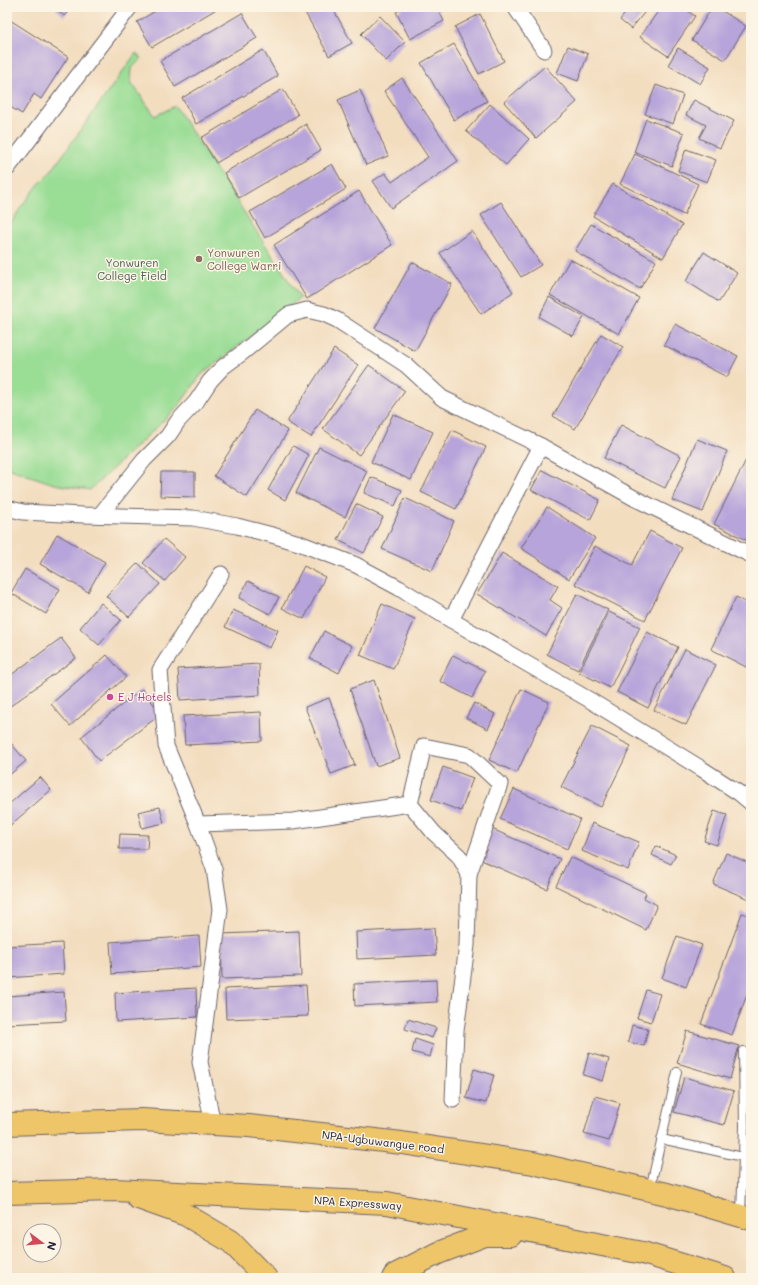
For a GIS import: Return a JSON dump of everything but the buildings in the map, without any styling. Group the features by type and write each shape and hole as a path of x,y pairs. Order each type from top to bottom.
{"main road":[{"name":"NPA-Ugbuwangue road","path":"7,1124 142,1120 249,1126 402,1143 533,1163 650,1190 746,1218"},
{"name":"NPA Expressway","path":"7,1193 114,1190 387,1203 643,1253 725,1278"},
{"path":"114,1190 186,1215 230,1241 266,1278"},
{"path":"392,1278 395,1275 438,1253 485,1235 554,1235"}],"street":[{"path":"7,169 130,7"},
{"path":"515,7 544,50"},
{"path":"100,515 144,460 168,436 178,421 196,402 210,381 223,367 288,315 307,310 324,314 337,320 406,365 442,398 541,446 634,498 751,555"},
{"path":"450,620 541,446"},
{"path":"7,508 23,512 193,518 237,526 299,543 356,565 399,588 450,620 584,697 702,769 739,793 751,803"},
{"path":"213,1124 200,1062 220,909 214,869 198,824 166,746 160,670 221,574"},
{"path":"410,804 424,746 469,755 500,784 469,874 467,945 456,1031 453,1100"},
{"path":"198,824 293,821 410,804"},
{"path":"410,804 434,833 459,856 469,874"}],"lane":[{"path":"743,1051 743,1157 746,1218"},
{"path":"650,1190 677,1072"},
{"path":"661,1139 743,1157"}],"green space":[{"name":"Yonwuren College Field","path":"136,53 142,58 132,68 131,82 155,116 175,106 300,298 201,375 177,408 90,490 54,484 7,468 7,230 21,207 39,184 50,173"}],"place":[{"name":"Yonwuren College Warri","path":"199,259"},
{"name":"E J Hotels","path":"110,697"}]}
